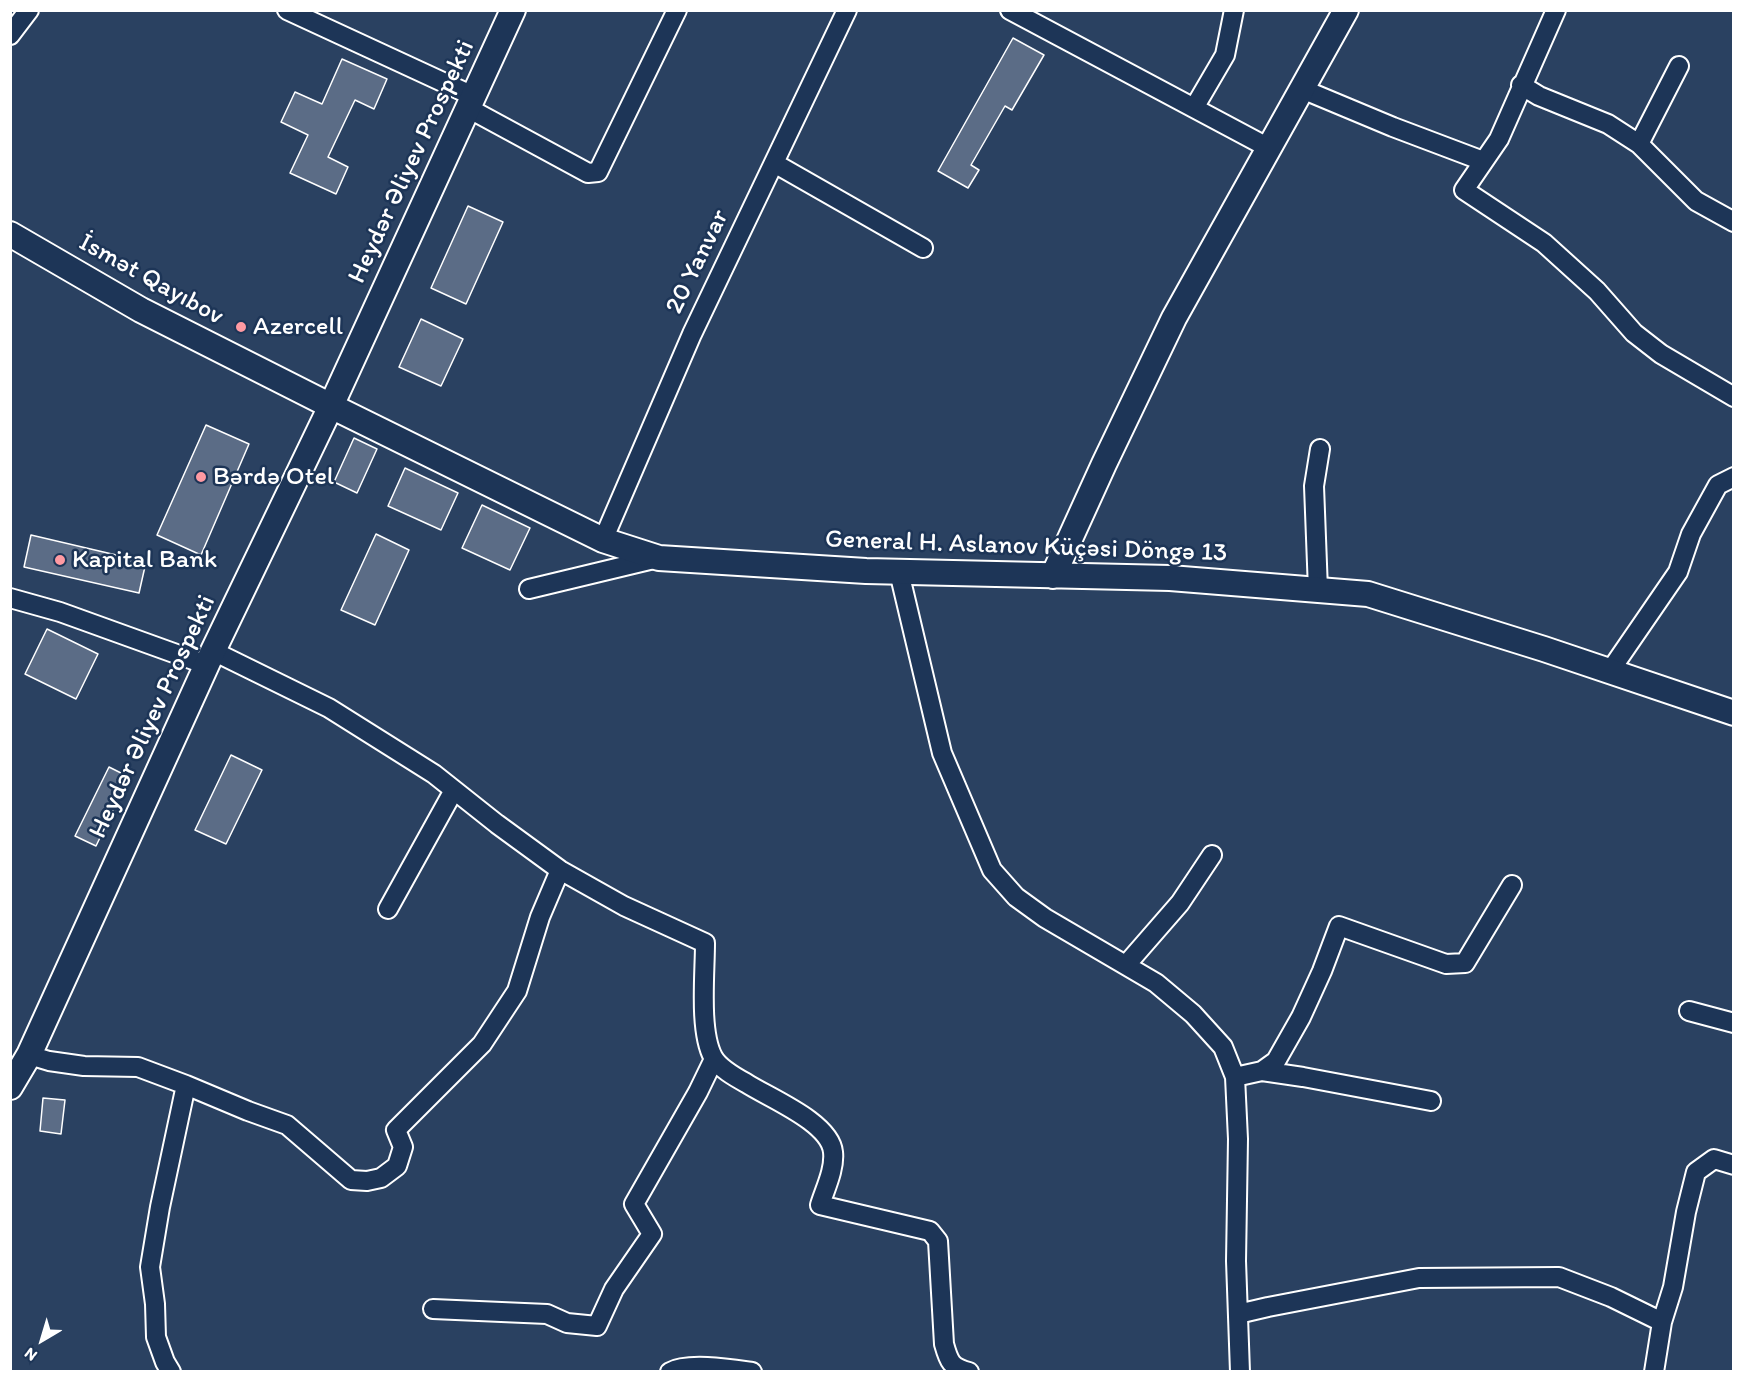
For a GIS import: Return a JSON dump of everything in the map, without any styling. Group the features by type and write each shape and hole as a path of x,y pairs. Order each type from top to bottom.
{"main road":[{"name":"Heydər Əliyev Prospekti","path":"10,1087 29,1055 210,658 331,406 513,10"},
{"path":"1053,576 1174,318 1346,10"},
{"name":"İsmət Qayıbov","path":"10,234 141,310 331,406"},
{"name":"General H. Aslanov Küçəsi Döngə 13","path":"331,406 603,540 659,558 899,572 1170,578 1368,594 1734,713"}],"street":[{"path":"10,35 29,10"},
{"path":"287,10 471,102 588,173 598,172 677,10"},
{"name":"20 Yanvar","path":"603,540 692,334 848,10"},
{"path":"1011,10 1269,148"},
{"path":"1194,108 1225,55 1234,10"},
{"path":"1556,10 1499,139 1464,190 1544,243 1597,291 1635,333 1652,347 1734,397"},
{"path":"1639,144 1679,66"},
{"path":"1521,85 1539,96 1608,124 1639,144 1696,201 1734,222"},
{"path":"1302,89 1482,161"},
{"path":"774,163 922,248"},
{"path":"1318,590 1314,486 1320,449"},
{"path":"1610,671 1678,572 1691,534 1718,485 1734,477"},
{"path":"529,590 659,558"},
{"path":"899,572 942,753 992,870 1016,897 1046,918 1156,983 1193,1014 1224,1047 1235,1077 1238,1139 1236,1262 1240,1371"},
{"path":"10,598 210,658 329,708 434,774 560,870 624,906 705,944 707,1040 714,1059 734,1076 808,1118 827,1135 834,1151 832,1166 820,1205 930,1231 938,1241 944,1344 948,1359 958,1369 969,1371"},
{"path":"388,909 454,790"},
{"path":"1126,965 1180,903 1212,855"},
{"path":"29,1055 84,1066 138,1067 287,1125 351,1180 367,1181 381,1178 397,1166 403,1147 396,1130 482,1044 517,991 540,918 560,870"},
{"path":"1262,1071 1276,1061 1301,1017 1339,926 1446,964 1465,963 1512,885"},
{"path":"1689,1011 1734,1023"},
{"path":"433,1309 547,1314 567,1323 597,1326 614,1289 646,1246 652,1234 634,1204 698,1092 714,1059"},
{"path":"1235,1077 1262,1071 1431,1101"},
{"path":"171,1371 165,1362 156,1337 155,1304 150,1267 160,1207 186,1085"},
{"path":"1654,1371 1662,1322 1672,1287 1696,1172 1714,1159 1734,1165"},
{"path":"1239,1314 1419,1278 1559,1277 1611,1297 1662,1322"},
{"path":"670,1371 676,1368 714,1367 752,1371"}],"building":[{"path":"1013,38 1044,55 1012,110 1005,106 971,165 979,170 968,188 938,171"},
{"path":"342,59 387,79 374,109 355,100 328,157 348,167 336,194 290,173 308,135 281,122 295,92 322,104"},
{"path":"468,206 503,222 466,304 431,288"},
{"path":"421,319 463,339 441,386 399,367"},
{"path":"206,425 249,444 201,555 157,535"},
{"path":"354,438 377,449 357,493 334,482"},
{"path":"405,468 458,493 441,530 388,506"},
{"path":"482,505 530,528 510,570 462,548"},
{"path":"376,534 409,550 375,625 341,610"},
{"path":"31,535 146,562 139,593 24,567"},
{"path":"47,629 98,654 76,699 25,674"},
{"path":"231,755 262,770 226,844 195,830"},
{"path":"109,767 129,777 96,846 75,836"},
{"path":"43,1098 65,1100 61,1134 40,1131"}],"place":[{"name":"Azercell","path":"241,327"},
{"name":"Bərdə Otel","path":"201,477"},
{"name":"Kapital Bank","path":"60,560"}]}
